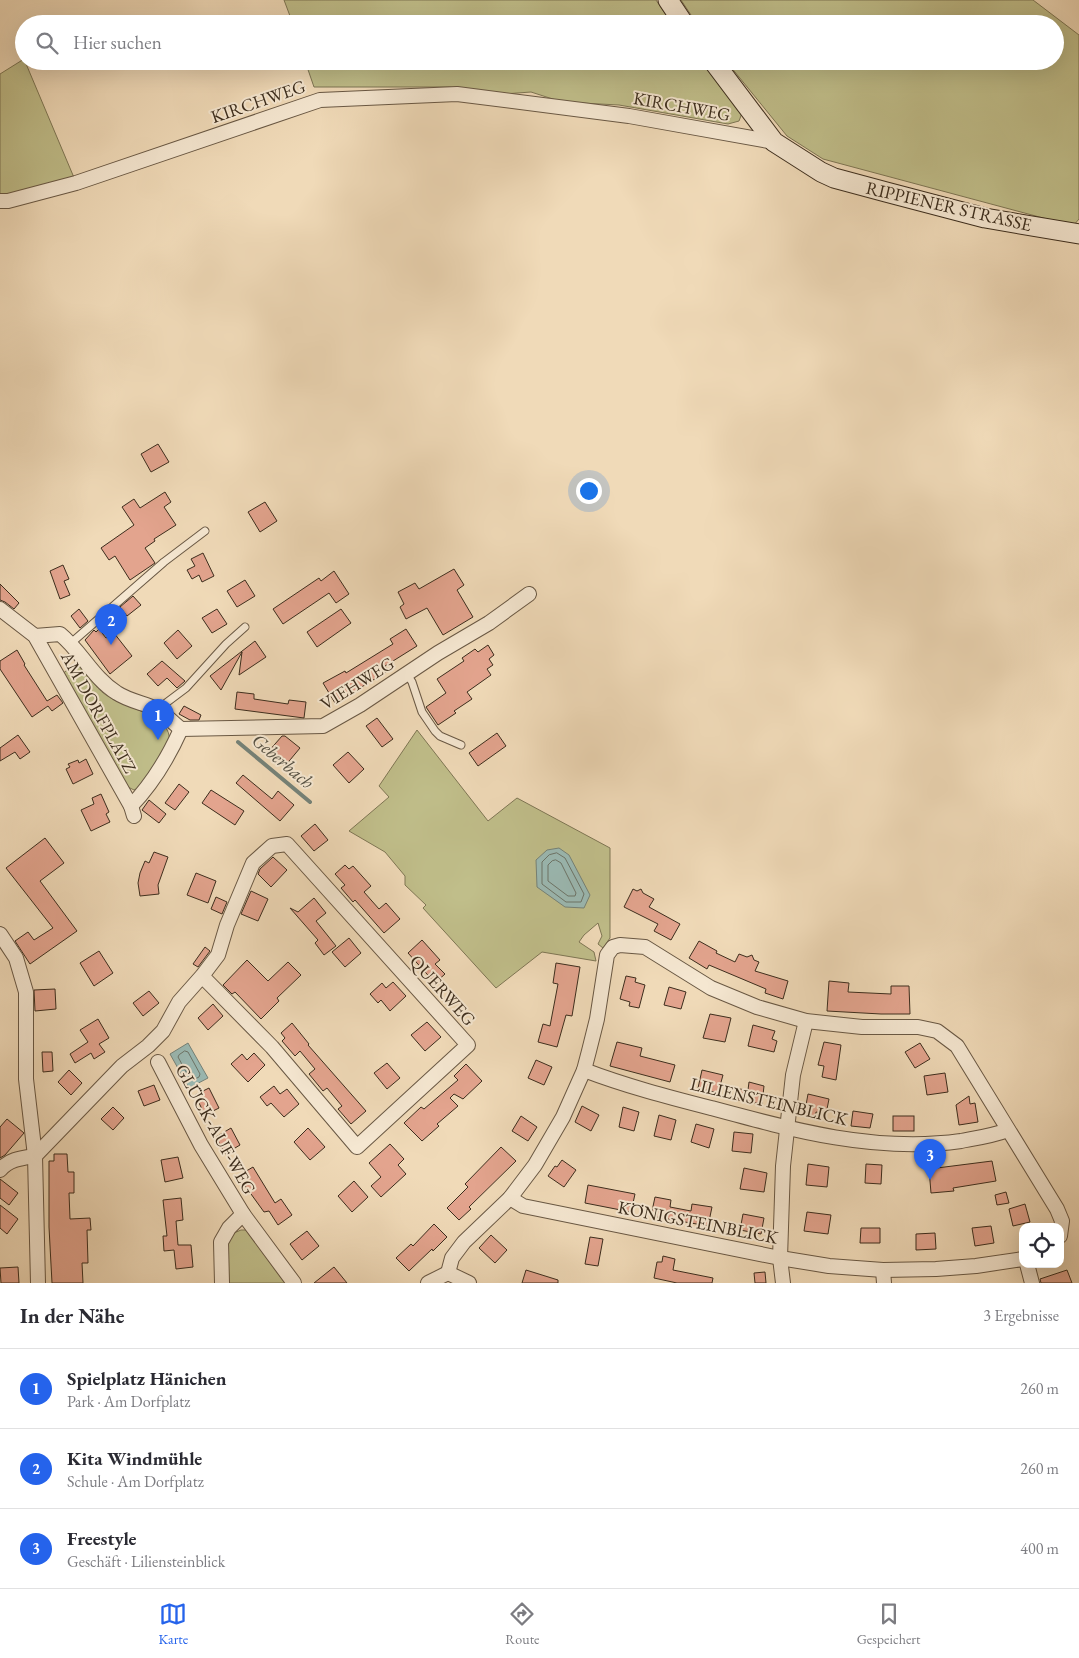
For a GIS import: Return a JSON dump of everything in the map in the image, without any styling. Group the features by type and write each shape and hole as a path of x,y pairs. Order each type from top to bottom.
{"street":[{"path":"668,0 678,15"},
{"path":"720,70 774,142"},
{"name":"KIRCHWEG","path":"0,200 8,201 76,183 320,100 457,94 629,116 774,142"},
{"name":"RIPPIENER STRASSE","path":"774,142 821,172 834,178 986,218 1079,234"},
{"name":"VIEHWEG","path":"181,729 323,726 360,706 438,653 489,623 529,594"},
{"name":"AM DORFPLATZ","path":"0,609 35,636 132,811 167,758 181,729 157,710 116,692 99,678 71,643 60,634 35,636"},
{"name":"QUERWEG","path":"35,1156 122,1066 148,1046 163,1030 179,1002 218,955 227,926 253,863 272,846 287,844 468,1046 357,1147 272,1047 202,976"},
{"path":"0,934 16,958 26,992 26,1078 35,1156 38,1283"},
{"path":"428,1283 448,1273 452,1258 464,1242 510,1198 535,1165 559,1125 584,1070 597,1019 607,955 612,948 620,945 645,947 711,988 756,1007 806,1021 862,1027 918,1027 937,1031 957,1046 1057,1209 1062,1223"},
{"path":"783,1283 780,1258 783,1166 793,1075 806,1021"},
{"name":"GLÜCK-AUF-WEG","path":"158,1062 201,1145 243,1214 294,1283"},
{"name":"LILIENSTEINBLICK","path":"584,1070 616,1083 788,1128 859,1141 910,1145 947,1143 992,1136 1008,1130"},
{"path":"0,1170 3,1166 15,1160 35,1156"},
{"name":"KÖNIGSTEINBLICK","path":"510,1198 523,1206 780,1258 884,1276 1019,1260"},
{"name":"GLÜCK-AUF-WEG","path":"222,1283 221,1242 229,1228 243,1214"},
{"path":"1028,1268 1032,1283"},
{"path":"448,1273 469,1283"}],"lane":[{"name":"AM DORFPLATZ","path":"71,643 164,562 205,531"},
{"path":"157,710 186,688 245,627"},
{"path":"407,674 412,682 422,712 435,730 440,736 461,745"}],"shaded area":[{"path":"284,0 656,0 666,15 290,15"},
{"path":"681,0 1033,0 1053,15 691,15"},
{"path":"1064,24 1079,35 1079,219 1073,226 823,159 787,136 733,70 1064,70"},
{"path":"15,65 15,70 29,70 75,180 0,197 0,74"},
{"path":"308,70 709,70 742,113 739,121 728,124 619,105 562,102 531,92 504,94 449,87 314,87"},
{"path":"78,662 102,692 114,700 156,719 164,725 168,733 169,742 140,787 134,790 128,787 62,674"},
{"path":"417,730 488,821 517,798 610,848 610,938 603,948 598,944 602,936 598,923 579,942 594,952 596,961 542,952 496,988 423,908 426,905 405,885 405,876 385,852 349,831 389,797 379,786"},
{"path":"246,1230 285,1283 227,1283 225,1249 229,1235"}],"water":[{"path":"559,848 569,855 590,895 584,908 565,907 537,887 536,860 547,850"},
{"path":"188,1043 208,1078 189,1088 170,1054"}],"building":[{"path":"158,444 169,462 151,472 141,454"},
{"path":"165,492 171,502 164,507 176,525 154,539 155,541 145,548 155,563 130,580 115,556 109,560 101,548 134,525 122,507 134,499 140,508"},
{"path":"265,502 277,521 260,532 248,512"},
{"path":"203,553 214,576 202,582 199,575 192,579 187,570 195,566 191,559"},
{"path":"63,565 69,579 64,581 70,595 60,599 50,571"},
{"path":"454,569 464,585 457,590 473,617 443,635 427,608 406,619 400,607 404,604 398,592 415,583 419,589"},
{"path":"334,571 349,594 336,603 329,593 283,624 273,609 319,578 321,581"},
{"path":"245,580 255,596 237,607 227,591"},
{"path":"0,584 19,603 14,609 0,600"},
{"path":"133,596 141,605 127,616 120,607"},
{"path":"79,609 88,621 80,628 71,616"},
{"path":"217,609 227,624 212,633 202,618"},
{"path":"341,609 351,623 317,647 307,632"},
{"path":"99,629 106,638 114,633 132,656 110,674 85,640 94,630 96,632"},
{"path":"406,629 417,646 385,666 388,671 335,703 323,683 345,671 346,673 393,644 390,639"},
{"path":"178,630 192,646 177,659 164,643"},
{"path":"255,641 266,657 239,675 242,652 221,690 210,676"},
{"path":"488,645 494,655 489,659 493,665 487,669 491,675 467,692 472,699 438,725 426,707 446,693 437,679 464,661 462,658 475,649 478,652"},
{"path":"17,650 24,665 47,701 57,695 63,703 52,711 48,706 32,717 0,669 0,661"},
{"path":"162,661 185,681 177,688 167,678 158,686 147,674"},
{"path":"237,692 254,694 254,699 288,704 289,700 306,702 304,718 235,709"},
{"path":"184,706 201,715 199,720 190,720 179,714"},
{"path":"377,718 393,739 382,747 366,726"},
{"path":"497,733 506,746 478,766 469,753"},
{"path":"18,735 30,752 20,759 15,752 0,761 0,748"},
{"path":"282,736 285,736 300,748 285,766 268,752"},
{"path":"348,752 364,769 349,783 333,765"},
{"path":"86,759 93,774 73,784 66,769 70,767 68,764 78,760 79,763"},
{"path":"243,775 272,799 278,791 294,805 280,821 236,783"},
{"path":"179,784 189,792 175,810 165,803"},
{"path":"211,790 244,811 235,825 202,803"},
{"path":"101,794 109,812 106,814 110,822 91,831 81,810 94,804 92,798"},
{"path":"149,800 166,814 159,823 142,810"},
{"path":"315,824 328,840 314,851 301,836"},
{"path":"45,838 64,863 40,881 77,931 30,964 15,941 28,932 34,940 53,928 6,868"},
{"path":"154,852 168,857 158,885 159,894 140,896 138,883 140,873 145,861 149,863"},
{"path":"273,857 287,870 271,887 258,874 260,869"},
{"path":"345,865 349,869 353,866 371,886 364,892 379,909 386,903 400,919 384,933 355,900 353,902 341,888 345,885 335,874"},
{"path":"196,873 216,881 208,903 187,895"},
{"path":"633,889 637,891 641,889 643,893 654,899 649,907 680,924 671,940 654,931 658,924 624,907"},
{"path":"251,891 268,899 258,921 241,914"},
{"path":"216,897 227,902 222,914 211,909"},
{"path":"314,898 326,913 316,921 336,946 324,955 315,943 318,940 290,908 298,912"},
{"path":"349,938 361,953 345,967 332,952"},
{"path":"422,940 440,960 435,964 445,974 435,983 408,953"},
{"path":"699,941 717,951 716,953 735,962 739,954 747,957 752,955 754,960 759,962 755,971 788,981 783,999 765,993 766,989 709,965 707,969 689,958"},
{"path":"205,947 210,951 198,967 193,964"},
{"path":"99,951 113,973 94,986 80,963"},
{"path":"247,960 268,981 288,962 301,975 277,998 279,1001 261,1019 235,992 232,994 223,985"},
{"path":"556,963 580,967 572,1016 566,1015 557,1047 538,1042 543,1024 550,1026 558,984 553,983"},
{"path":"626,976 636,978 635,982 645,985 639,1008 629,1006 630,1002 620,999"},
{"path":"829,981 849,983 848,992 891,994 891,986 909,986 910,1014 827,1011"},
{"path":"393,982 406,996 390,1011 381,1000 378,1003 370,994 382,983 386,988"},
{"path":"669,987 686,992 681,1009 664,1005"},
{"path":"55,989 56,1009 35,1011 34,990"},
{"path":"149,991 159,1003 143,1016 133,1003"},
{"path":"213,1004 223,1016 208,1030 198,1018"},
{"path":"710,1014 731,1018 725,1042 703,1038"},
{"path":"98,1019 109,1038 99,1044 105,1052 94,1059 91,1053 75,1063 70,1054 88,1042 80,1030"},
{"path":"427,1022 441,1037 425,1051 411,1035"},
{"path":"292,1023 308,1045 366,1111 351,1124 338,1109 342,1106 327,1088 323,1091 309,1074 315,1069 300,1051 295,1056 282,1041 285,1038 281,1033"},
{"path":"753,1025 775,1031 772,1039 777,1041 774,1052 748,1046"},
{"path":"617,1042 642,1048 640,1056 675,1065 670,1082 610,1066"},
{"path":"824,1042 841,1045 836,1080 822,1077 824,1066 818,1065"},
{"path":"920,1043 930,1059 915,1068 905,1052"},
{"path":"42,1052 52,1052 53,1071 43,1072"},
{"path":"254,1053 265,1065 248,1082 231,1064 242,1054 247,1060"},
{"path":"536,1060 552,1067 544,1085 528,1078"},
{"path":"387,1063 400,1078 387,1089 374,1073"},
{"path":"466,1064 482,1081 463,1099 454,1094 450,1098 458,1106 437,1124 439,1126 422,1141 404,1123 421,1107 424,1109 458,1080 454,1076"},
{"path":"69,1070 82,1083 71,1095 58,1082"},
{"path":"702,1070 723,1075 718,1093 698,1088"},
{"path":"945,1073 948,1092 927,1095 924,1076"},
{"path":"749,1082 764,1086 762,1104 738,1100 739,1089 748,1090"},
{"path":"154,1085 160,1100 144,1106 138,1091"},
{"path":"274,1086 280,1094 287,1089 299,1104 284,1117 271,1103 267,1106 260,1097"},
{"path":"209,1088 219,1108 205,1115 195,1095"},
{"path":"808,1094 829,1099 826,1114 816,1112 815,1118 804,1116"},
{"path":"969,1096 970,1104 975,1103 978,1122 959,1125 956,1105"},
{"path":"582,1106 599,1115 591,1131 575,1122"},
{"path":"113,1107 124,1118 113,1130 101,1119"},
{"path":"623,1107 639,1112 634,1131 619,1127"},
{"path":"853,1111 873,1114 870,1128 851,1126"},
{"path":"659,1115 676,1120 671,1140 654,1136"},
{"path":"521,1116 537,1127 528,1141 512,1131"},
{"path":"893,1116 914,1116 914,1131 893,1131"},
{"path":"7,1119 24,1133 5,1155 0,1158 0,1127"},
{"path":"696,1124 714,1129 709,1148 691,1142"},
{"path":"231,1128 240,1145 225,1154 216,1137"},
{"path":"308,1128 325,1147 310,1160 294,1142"},
{"path":"734,1132 753,1134 751,1153 732,1151"},
{"path":"390,1144 404,1159 398,1165 406,1174 381,1197 371,1186 381,1177 369,1163"},
{"path":"501,1147 516,1161 469,1207 471,1209 459,1220 447,1208 468,1187 465,1184"},
{"path":"54,1154 67,1154 68,1172 74,1172 74,1193 69,1193 70,1219 90,1218 91,1230 87,1230 88,1263 82,1263 83,1283 52,1283 49,1227 49,1161 54,1161"},
{"path":"178,1157 183,1178 165,1182 161,1160"},
{"path":"562,1160 576,1170 564,1187 548,1176"},
{"path":"992,1161 996,1181 953,1188 954,1191 931,1193 929,1169"},
{"path":"808,1164 829,1167 827,1187 806,1185"},
{"path":"866,1164 882,1165 881,1184 865,1183"},
{"path":"253,1167 275,1203 281,1199 292,1215 278,1225 269,1211 264,1212 238,1176"},
{"path":"744,1168 767,1173 764,1192 740,1189"},
{"path":"0,1179 18,1193 9,1205 0,1198"},
{"path":"354,1181 368,1197 352,1212 338,1196"},
{"path":"588,1185 635,1194 631,1212 585,1203"},
{"path":"1006,1192 1009,1203 997,1205 995,1195"},
{"path":"655,1197 671,1200 670,1207 691,1211 692,1204 712,1207 708,1226 651,1216"},
{"path":"181,1198 183,1220 176,1221 178,1245 191,1245 193,1267 176,1269 174,1250 164,1251 163,1236 167,1236 163,1200"},
{"path":"1025,1204 1030,1222 1019,1223 1013,1226 1009,1209"},
{"path":"0,1205 18,1219 7,1234 0,1228"},
{"path":"807,1212 831,1215 828,1234 804,1231"},
{"path":"743,1214 764,1218 761,1234 740,1230"},
{"path":"434,1224 447,1237 409,1271 396,1258 411,1244 413,1246"},
{"path":"991,1226 994,1243 975,1246 972,1228"},
{"path":"861,1228 880,1228 880,1243 860,1243"},
{"path":"307,1231 319,1246 302,1260 290,1244"},
{"path":"935,1233 936,1249 916,1250 916,1234"},
{"path":"491,1235 507,1250 495,1263 479,1248"},
{"path":"590,1237 603,1239 598,1266 585,1264"},
{"path":"663,1256 675,1259 673,1270 713,1278 712,1283 677,1283 654,1278 657,1262 662,1262"},
{"path":"18,1267 19,1283 1,1283 0,1268"},
{"path":"334,1267 347,1283 314,1283"},
{"path":"526,1270 558,1280 558,1283 522,1283"},
{"path":"1067,1270 1072,1283 1041,1283 1040,1279"},
{"path":"765,1272 766,1283 755,1283 754,1273"}],"waterway":[{"name":"Geberbach","path":"238,742 310,802"}],"place":[{"name":"Kita Windmühle","path":"111,645"},
{"name":"Spielplatz Hänichen","path":"158,740"},
{"name":"Freestyle","path":"930,1180"}]}
